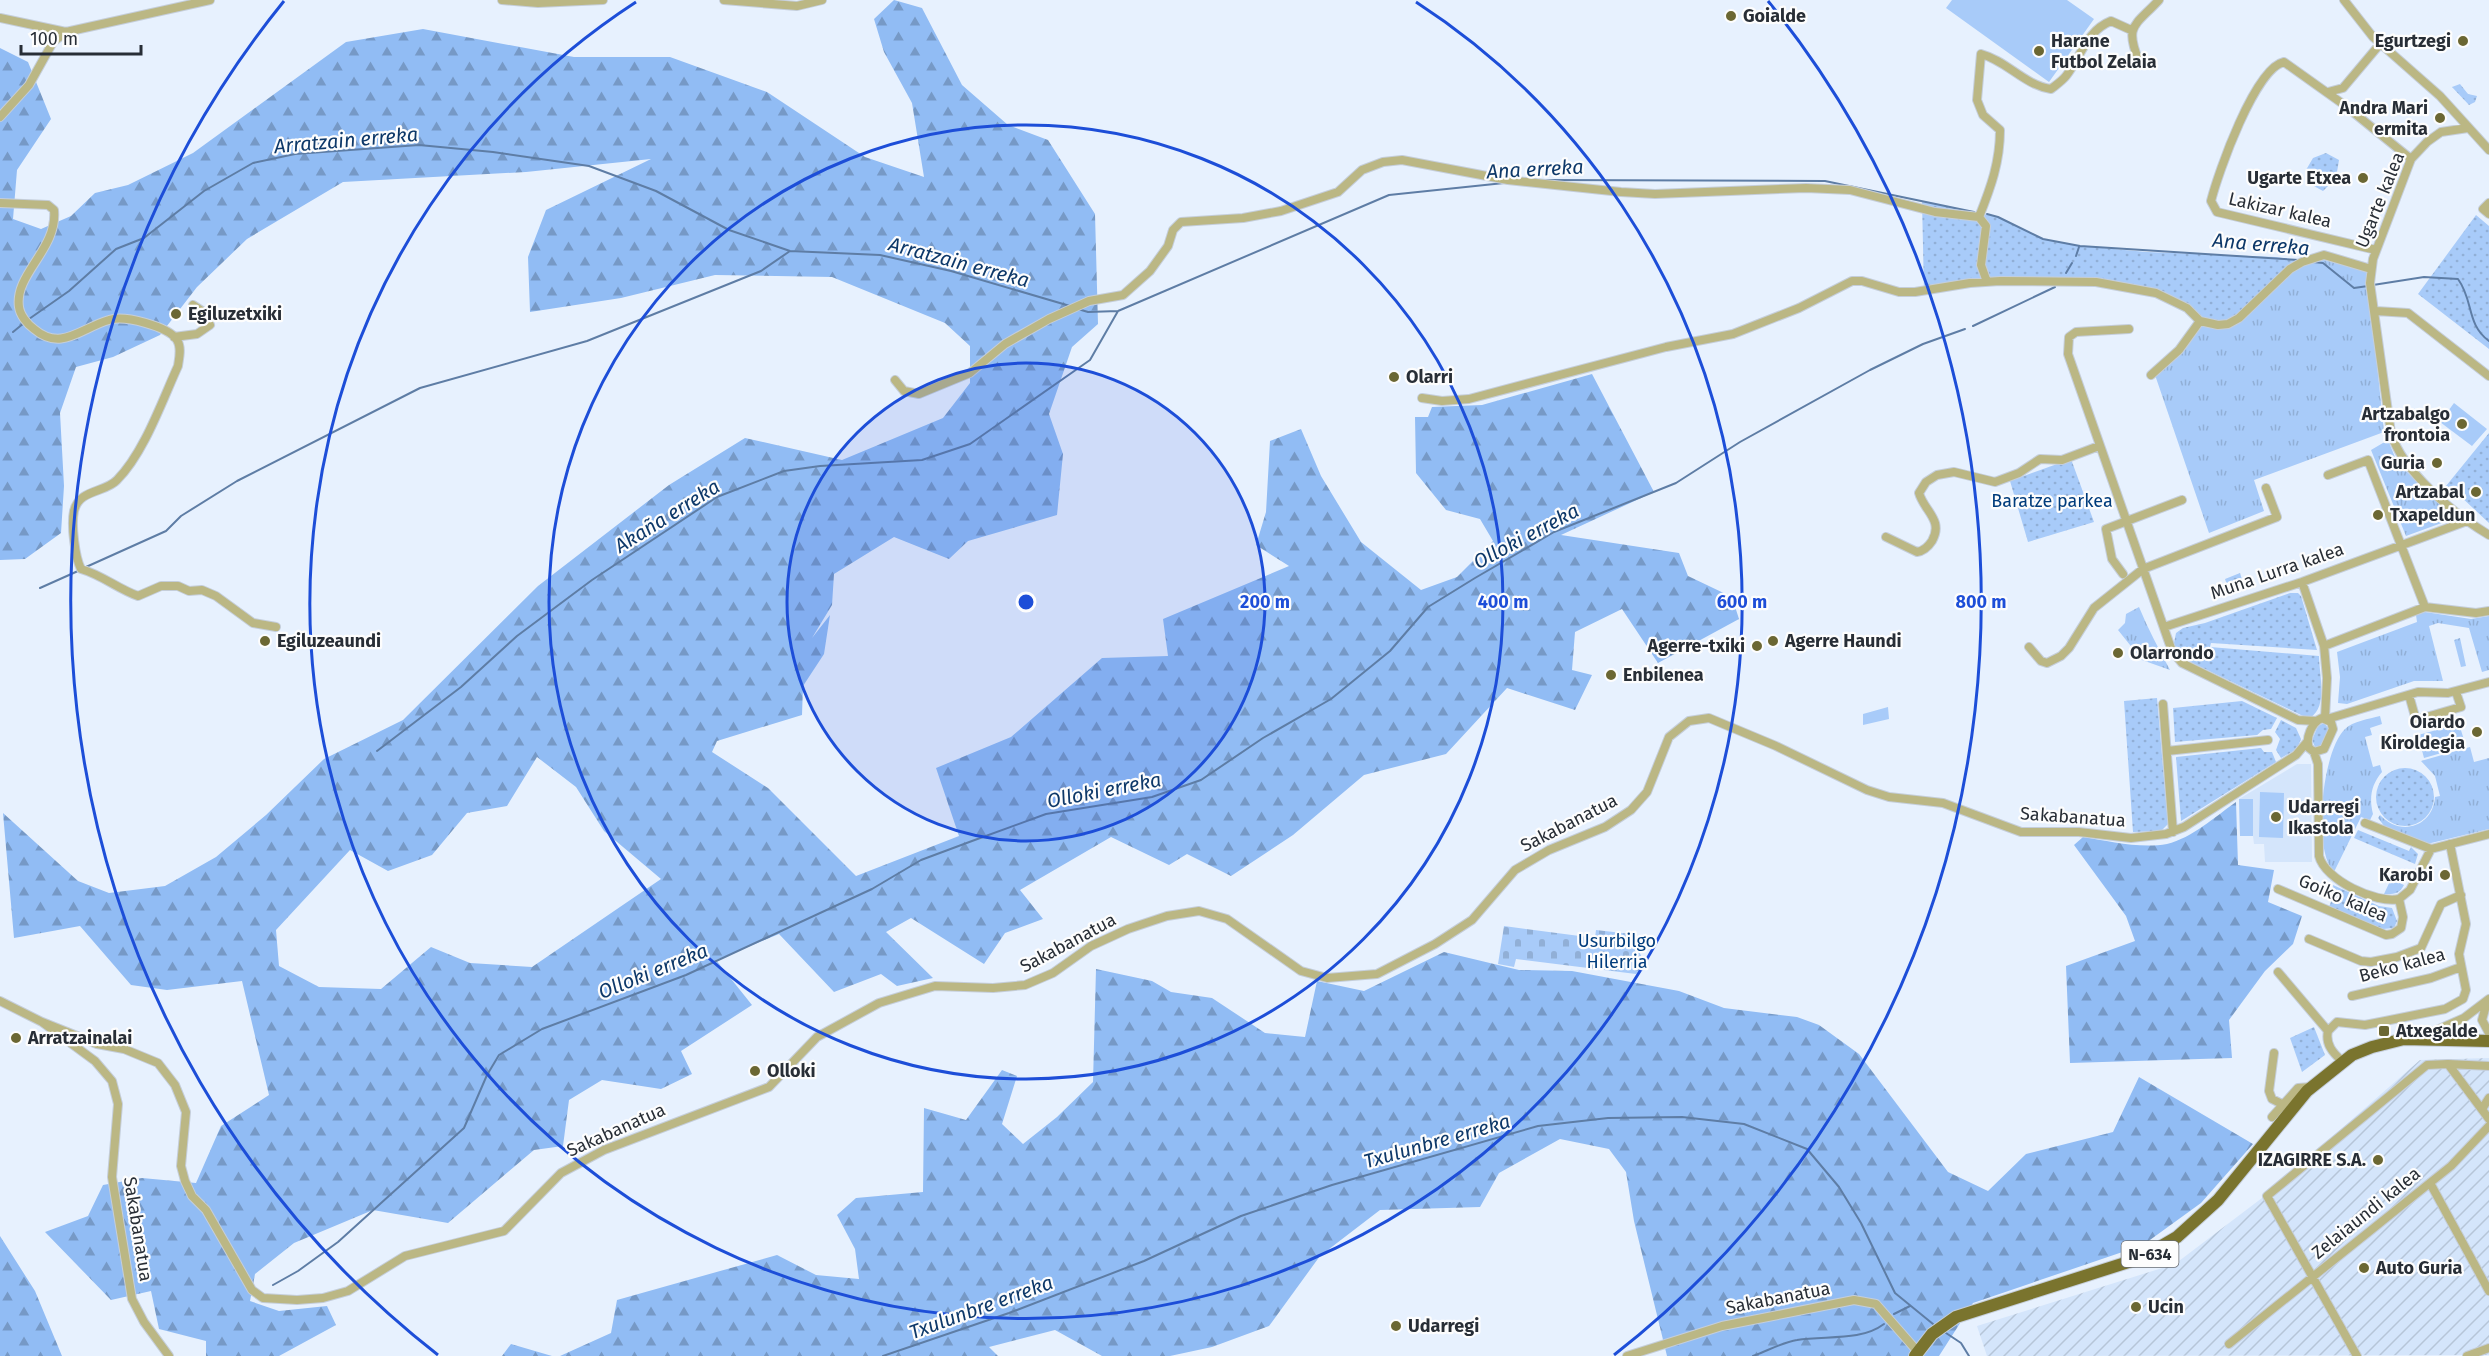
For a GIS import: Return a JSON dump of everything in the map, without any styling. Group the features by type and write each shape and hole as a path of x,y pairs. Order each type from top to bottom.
{"highway":[{"name":"N-634","path":"1916,1354 1932,1334 1956,1317 2141,1258 2177,1238 2218,1200 2311,1087 2342,1061 2372,1047 2414,1039 2489,1041"}],"street":[{"path":"0,18 66,32 210,0"},
{"path":"502,0 538,3 603,0"},
{"path":"724,0 807,5 822,0"},
{"path":"2139,61 2131,40 2131,30 2159,0"},
{"path":"2344,0 2373,37 2440,96 2489,150"},
{"path":"1979,217 1996,175 2000,152 2000,130 1995,122 1983,116 1977,100 1981,54 1993,57 2036,87 2051,89 2065,77 2089,38 2102,25 2111,21 2131,30"},
{"path":"0,117 29,85 53,42 66,32"},
{"path":"2328,92 2343,88 2380,44"},
{"name":"Lakizar kalea","path":"2328,92 2289,63 2275,66 2244,112 2222,165 2212,198 2212,207 2220,214 2376,250"},
{"path":"2343,88 2343,104"},
{"path":"2328,92 2411,159"},
{"name":"Ugarte kalea","path":"2468,128 2441,132 2427,142 2411,159 2383,240 2376,250 2370,269 2370,283 2376,311 2390,426 2396,446 2406,463 2467,521 2489,535"},
{"path":"895,380 904,391 919,394 970,373 1005,344 1069,310 1123,295 1150,270 1168,246 1173,230 1181,222 1243,218 1319,200 1338,192 1362,170 1383,162 1402,160 1428,163 1508,180 1655,194 1830,188 1850,190 1935,212 1979,217 1986,226 1981,265 1987,282"},
{"path":"0,203 48,205 54,210 55,224 47,245 21,290 19,307 26,321 50,340 64,339 110,319 126,318 170,332 178,341 180,353 178,366 135,455 117,482 84,496 74,510 75,558 80,567 99,574 117,588 138,596 161,586 202,590 216,596 253,623 276,627"},
{"path":"2489,203 2483,209 2489,214"},
{"path":"1422,398 1442,401 1469,399 1666,347 1733,334 1798,308 1852,281 1862,281 1907,292 1987,282 2072,280 2126,286 2172,299 2187,308 2200,321 2217,325 2228,324 2239,318 2290,269 2302,262 2325,255 2370,269"},
{"path":"174,337 197,334 210,325 202,312 193,305"},
{"path":"2376,311 2408,313 2489,376"},
{"path":"2151,375 2179,350 2200,321"},
{"path":"2129,329 2076,332 2069,337 2067,354 2172,651 2182,663 2298,720 2316,721 2348,715 2409,695 2426,692 2456,692 2489,682"},
{"path":"1886,537 1917,552 1929,546 1936,531 1936,525 1919,494 1926,482 1937,475 1954,472 1995,482 2019,473 2040,459 2062,460 2099,446"},
{"path":"2328,475 2368,460 2425,607"},
{"path":"2029,647 2041,661 2047,663 2061,656 2069,648 2094,609 2143,569 2277,517 2266,488"},
{"path":"2122,574 2112,559 2106,530 2126,519 2181,500"},
{"name":"Muna Lurra kalea","path":"2164,627 2302,582 2467,521"},
{"path":"2302,582 2324,646 2327,678 2326,719 2332,725 2332,732"},
{"path":"2324,646 2425,607 2476,613 2489,611"},
{"path":"2409,695 2416,720 2461,707 2456,692"},
{"path":"2163,704 2173,832 2296,755 2307,740 2316,721"},
{"path":"2296,755 2324,749 2332,732 2348,715"},
{"name":"Sakabanatua","path":"0,1001 42,1022 97,1044 124,1049 158,1063 175,1084 186,1112 181,1166 185,1181 192,1196 206,1210 252,1290 263,1298 297,1300 323,1298 348,1291 405,1256 504,1231 561,1173 604,1150 769,1087 817,1037 879,1003 906,993 935,986 993,988 1025,985 1053,973 1091,946 1128,929 1167,916 1199,912 1227,919 1301,971 1327,978 1377,974 1435,944 1472,920 1515,870 1549,850 1605,827 1630,810 1647,792 1669,738 1689,721 1709,718 1737,728 1867,790 1889,797 1943,803 2021,832 2079,832 2131,838 2173,832"},
{"path":"2298,720 2304,728 2318,764 2319,856 2330,875 2381,900 2399,900 2408,893 2431,849"},
{"path":"2167,751 2268,740"},
{"path":"2365,823 2431,849 2489,834"},
{"path":"2328,1031 2341,1022 2365,1025 2458,1004 2466,990 2459,949 2466,924 2450,844"},
{"name":"Goiko kalea","path":"2278,889 2386,935 2396,933 2402,924 2399,900"},
{"path":"2308,939 2361,961 2371,962 2414,952 2425,941 2441,904 2461,895"},
{"name":"Beko kalea","path":"2352,996 2431,978 2461,967"},
{"path":"2278,972 2328,1031 2328,1044 2342,1061"},
{"path":"2488,1000 2482,1020 2489,1033"},
{"path":"2414,1039 2445,1028 2464,1018 2488,1000"},
{"name":"Sakabanatua","path":"42,1022 95,1061 112,1081 118,1104 112,1177 132,1299 144,1322 169,1356"},
{"path":"2274,1053 2270,1091 2272,1099 2282,1104"},
{"path":"2448,1064 2489,1119"},
{"name":"Zelaiaundi kalea","path":"2489,1066 2427,1065 2267,1196 2311,1277 2451,1166 2489,1126"},
{"path":"2272,1117 2298,1088 2311,1087"},
{"path":"2482,1109 2489,1098"},
{"path":"2430,1183 2489,1290"},
{"path":"2229,1344 2311,1277 2356,1356"},
{"name":"Sakabanatua","path":"1627,1356 1722,1326 1854,1300 1876,1304 1916,1354"},
{"path":"2467,1356 2489,1348"}],"shaded area":[{"name":"Udarregi Ikastola","path":"2297,764 2311,764 2312,862 2265,862 2264,844 2254,844 2253,836 2240,836 2239,799"},
{"path":"2489,1058 2489,1355 1987,1356 1977,1326 2175,1264 2262,1198 2420,1060"}],"green space":[{"path":"894,0 922,8 962,85 1008,125 1048,140 1095,214 1098,324 1072,347 1049,414 1063,454 1057,515 968,541 949,559 894,537 834,574 832,605 812,638 830,615 824,654 803,686 802,715 717,741 712,752 768,788 856,876 959,836 936,768 1011,737 1102,658 1168,656 1163,619 1289,566 1256,545 1266,512 1270,441 1301,429 1321,476 1361,542 1421,590 1457,577 1493,541 1480,519 1446,510 1416,473 1415,417 1428,417 1432,407 1482,405 1592,374 1654,492 1561,535 1679,553 1688,576 1732,597 1739,619 1658,663 1622,609 1575,632 1572,670 1592,675 1575,710 1507,688 1446,754 1364,775 1293,835 1231,876 1187,854 1169,865 1111,837 1020,890 1043,919 1005,933 984,964 911,918 886,932 933,978 897,986 881,974 834,992 779,934 716,960 752,1005 681,1051 692,1074 661,1089 602,1080 569,1100 563,1146 534,1150 448,1223 373,1210 294,1243 255,1274 250,1301 279,1311 327,1306 336,1325 279,1356 206,1356 206,1341 159,1329 151,1291 111,1300 45,1232 88,1216 103,1185 142,1178 196,1183 221,1126 269,1095 242,981 167,990 131,985 80,926 14,938 3,813 78,881 109,893 165,886 216,857 266,815 324,759 403,720 538,586 669,485 745,438 842,460 943,418 970,383 970,346 945,323 832,277 715,275 621,298 530,312 528,257 546,210 651,159 526,172 343,182 247,239 197,287 160,335 113,357 76,367 60,413 64,486 61,533 25,559 0,560 0,48 28,62 51,119 17,170 13,219 41,229 71,216 95,193 128,185 193,153 346,42 423,29 574,57 670,57 767,92 865,157 924,177 912,103 884,52 874,19","holes":["537,757 576,787 604,831 661,879 532,967 470,963 431,947 381,989 319,987 279,966 276,930 350,850 388,871 432,855 467,813 507,806"]},
{"name":"Harane Futbol Zelaia","path":"1952,0 2067,0 2094,19 2049,82 1946,8"},
{"path":"2460,84 2468,94 2477,96 2475,102 2469,105 2452,87"},
{"path":"2326,153 2339,160 2336,178 2323,191 2310,184 2306,170 2313,158"},
{"path":"1922,201 1998,217 2043,239 2080,246 2147,252 2276,257 2305,261 2239,318 2207,324 2187,308 2125,286 2000,281 1924,291"},
{"path":"2476,215 2489,226 2489,349 2418,294"},
{"path":"2325,255 2367,267 2384,432 2254,480 2264,511 2209,533 2154,372 2200,321 2290,269"},
{"name":"Artzabalgo frontoia","path":"2454,403 2487,429 2472,446 2440,422"},
{"name":"Artzabal","path":"2489,433 2489,523 2446,486"},
{"path":"2388,440 2397,462 2449,513 2447,521 2406,536 2371,450"},
{"name":"Baratze parkea","path":"2071,459 2094,522 2028,542 2010,481"},
{"path":"2240,573 2244,586 2229,591 2225,579"},
{"path":"2290,593 2298,593 2301,596 2317,650 2211,643 2210,647 2319,656 2321,697 2316,712 2311,717 2303,716 2182,658 2173,648 2176,633 2183,628 2205,623"},
{"path":"2139,607 2170,670 2142,660 2118,630 2125,623 2126,614"},
{"path":"2425,612 2471,619 2489,616 2489,670 2482,672 2469,628 2438,623 2429,626 2443,681 2414,681 2347,704 2338,703 2340,677 2337,652 2417,622 2416,615"},
{"path":"2460,638 2466,666 2461,667 2454,640"},
{"path":"2157,698 2168,824 2161,831 2133,832 2124,701"},
{"path":"2242,701 2277,718 2271,729 2263,730 2257,735 2175,742 2173,708"},
{"path":"1888,707 1889,719 1863,725 1863,714"},
{"path":"2380,716 2382,724 2370,728 2372,735 2365,737 2373,767 2380,765 2382,772 2372,792 2373,814 2370,820 2361,817 2334,872 2327,860 2322,823 2330,758 2337,741 2348,726"},
{"path":"2281,720 2296,728 2301,739 2297,749 2281,758 2276,750 2280,739 2275,732"},
{"path":"2324,723 2329,729 2323,745 2315,747 2312,740 2318,726"},
{"path":"2459,724 2466,746 2424,758 2418,735"},
{"path":"2470,747 2474,762 2489,758 2489,829 2427,844 2385,827 2378,818 2380,815 2397,826 2414,826 2422,822 2433,807 2435,797 2440,796 2435,776 2421,761"},
{"path":"2261,748 2264,752 2272,752 2276,762 2181,821 2176,757"},
{"path":"2405,768 2421,773 2429,781 2434,797 2429,813 2421,821 2405,826 2389,821 2381,813 2376,797 2381,781 2389,773"},
{"path":"2260,792 2284,793 2283,838 2259,837"},
{"path":"2239,799 2253,799 2253,836 2240,836"},
{"path":"2236,802 2238,865 2274,870 2268,902 2302,916 2293,944 2265,971 2229,1020 2232,1058 2070,1063 2066,966 2135,941 2126,916 2074,845 2083,837 2135,845 2167,844 2195,832"},
{"path":"2358,830 2409,851 2411,847 2418,854 2415,864 2354,838"},
{"path":"2391,879 2404,885 2398,892 2384,894"},
{"path":"2333,885 2379,906 2392,908 2397,921 2394,928 2383,929 2329,907 2334,894"},
{"name":"Usurbilgo Hilerria","path":"1504,926 1595,938 1596,930 1631,934 1643,960 1643,970 1636,974 1516,959 1514,967 1498,964"},
{"path":"1444,952 1519,970 1572,971 1679,991 1724,1008 1797,1017 1819,1025 1859,1054 1948,1172 1988,1191 2026,1154 2113,1132 2139,1077 2253,1144 2201,1203 2143,1245 1973,1303 1939,1356 1667,1356 1634,1221 1626,1172 1609,1149 1560,1139 1499,1173 1480,1207 1380,1210 1320,1256 1269,1326 1212,1347 1170,1356 1102,1356 1055,1330 989,1347 998,1356 560,1356 611,1333 617,1300 777,1255 816,1275 859,1279 855,1249 837,1215 856,1198 923,1192 924,1108 966,1120 1002,1070 1017,1076 1002,1124 1023,1144 1057,1117 1093,1082 1096,969 1152,981 1171,992 1212,998 1265,1033 1305,1037 1317,981 1364,991"},
{"path":"2314,1027 2325,1055 2302,1072 2290,1038"},
{"path":"0,1236 35,1291 62,1356 0,1356"},
{"path":"511,1344 552,1356 502,1356"}],"waterway":[{"name":"Arratzain erreka","path":"29,319 69,291 116,249 144,238 204,191 253,163 295,154 419,145 493,152 589,166 656,191 729,230 790,251 880,255 951,271 1070,306"},
{"name":"Ana erreka","path":"1545,180 1825,181 1974,212"},
{"name":"Ana erreka","path":"1078,309 1088,312 1118,311 1389,195 1504,183"},
{"name":"Ana erreka","path":"1987,214 2043,239 2080,246 2299,260"},
{"name":"Olloki erreka","path":"2076,256 2079,247"},
{"name":"Arratzain erreka","path":"86,567 166,531 181,516 237,481 420,388 587,341 761,271 790,251"},
{"name":"Ana erreka","path":"2313,262 2323,263 2354,288 2368,286"},
{"name":"Olloki erreka","path":"2066,273 2072,263"},
{"name":"Ana erreka","path":"2373,285 2424,277 2458,279 2463,287 2473,320 2489,341"},
{"name":"Olloki erreka","path":"1973,326 2055,287"},
{"name":"Akaña erreka","path":"377,751 461,687 517,636 592,580 717,497 784,471 820,466 922,460 970,444 1090,360 1118,311"},
{"name":"Arratzain erreka","path":"13,332 24,323"},
{"name":"Olloki erreka","path":"273,1285 298,1271 338,1242 464,1128 487,1075 499,1055 542,1029 686,975 872,889 921,860 1046,814 1152,797 1201,780 1263,738 1331,699 1390,651 1428,607 1475,578 1554,532 1676,483 1740,442 1870,370 1923,344 1965,329"},
{"name":"Arratzain erreka","path":"40,588 78,571"},
{"name":"Txulunbre erreka","path":"883,1356 1009,1313 1144,1261 1241,1216 1332,1185 1538,1126 1608,1118 1682,1117 1744,1124 1807,1149 1839,1187 1861,1223 1895,1293 1933,1324"},
{"path":"1894,1314 1910,1306"},
{"path":"1753,1356 1792,1341 1853,1336 1875,1330 1884,1324"},
{"name":"Txulunbre erreka","path":"1946,1333 1961,1343 1969,1356"}],"place":[{"name":"Goialde","path":"1731,16"},
{"name":"Egurtzegi","path":"2463,41"},
{"name":"Harane Futbol Zelaia","path":"2039,51"},
{"name":"Andra Mari ermita","path":"2440,118"},
{"name":"Ugarte Etxea","path":"2363,178"},
{"name":"Egiluzetxiki","path":"176,314"},
{"name":"Olarri","path":"1394,377"},
{"name":"Artzabalgo frontoia","path":"2462,424"},
{"name":"Guria","path":"2437,463"},
{"name":"Artzabal","path":"2476,492"},
{"name":"Txapeldun","path":"2378,515"},
{"name":"Egiluzeaundi","path":"265,641"},
{"name":"Agerre Haundi","path":"1773,641"},
{"name":"Agerre-txiki","path":"1757,646"},
{"name":"Olarrondo","path":"2118,653"},
{"name":"Enbilenea","path":"1611,675"},
{"name":"Oiardo Kiroldegia","path":"2477,732"},
{"name":"Udarregi Ikastola","path":"2276,817"},
{"name":"Karobi","path":"2445,875"},
{"name":"Atxegalde","path":"2384,1031"},
{"name":"Arratzainalai","path":"16,1038"},
{"name":"Olloki","path":"755,1071"},
{"name":"IZAGIRRE S.A.","path":"2378,1160"},
{"name":"Auto Guria","path":"2364,1268"},
{"name":"Ucin","path":"2136,1307"},
{"name":"Udarregi","path":"1396,1326"}]}
